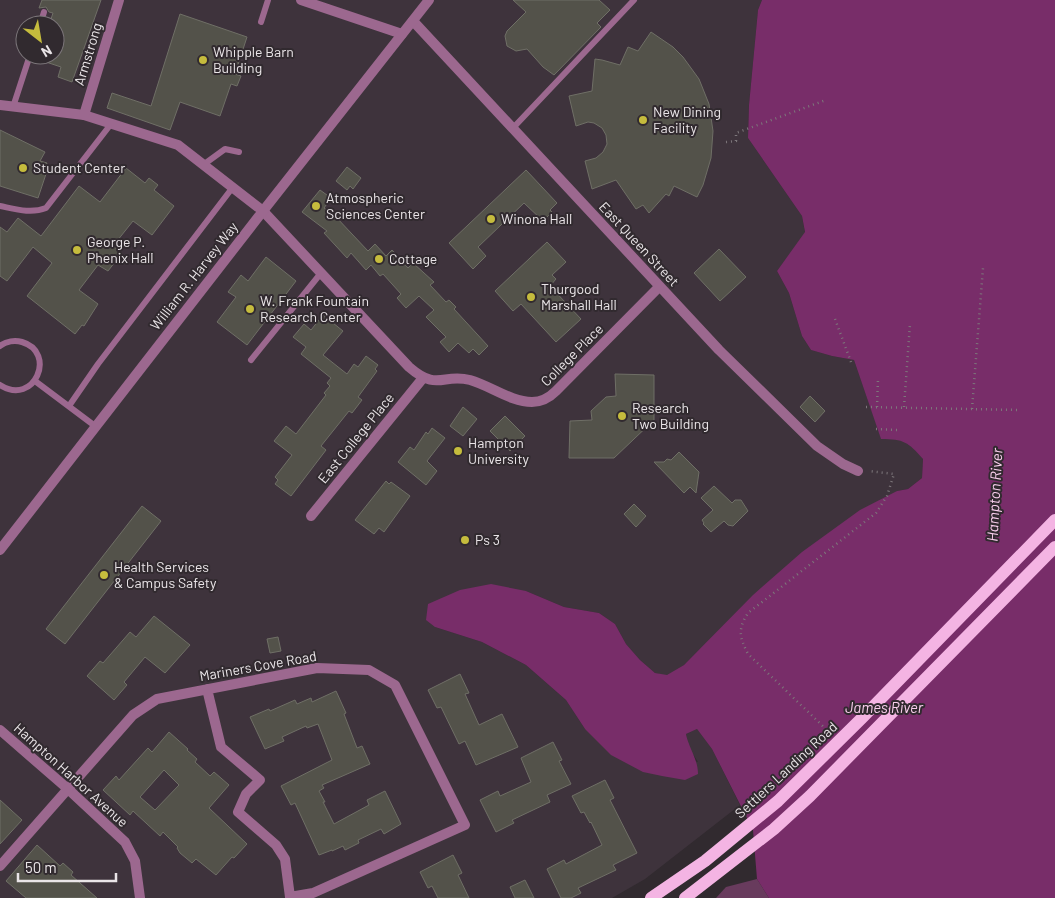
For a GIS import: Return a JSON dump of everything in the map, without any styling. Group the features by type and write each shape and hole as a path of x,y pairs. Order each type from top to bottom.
{"main road":[{"name":"Settlers Landing Road","path":"651,898 705,861 778,801 813,768 1055,520"},
{"path":"685,898 774,829 810,796 1055,547"}],"street":[{"name":"Armstrong","path":"84,115 120,0"},
{"path":"301,0 402,34"},
{"name":"William R. Harvey Way","path":"0,550 413,21 424,3"},
{"name":"East Queen Street","path":"413,21 719,350 800,431 833,458 858,471"},
{"path":"0,105 84,115 178,145 263,211 409,367 423,378"},
{"name":"College Place","path":"423,378 436,381 466,379 519,400 539,402 556,392 660,287"},
{"name":"East College Place","path":"311,516 423,378"},
{"name":"Mariners Cove Road","path":"0,866 133,715 157,699 207,689 317,668 369,670 395,684 465,825 313,893 290,897 285,860 276,845 238,812 246,794 260,780 221,747 207,689"},
{"name":"Hampton Harbor Avenue","path":"1,732 68,789 125,842 135,860 140,898"}],"lane":[{"path":"261,22 268,0"},
{"path":"513,128 634,0"},
{"path":"13,107 27,65"},
{"path":"0,206 30,211 46,208 111,124"},
{"path":"203,164 224,148 238,152"},
{"path":"69,406 98,364 233,188"},
{"path":"251,360 321,273"},
{"path":"0,346 10,341 17,341 31,346 39,359 38,374 35,381 29,386 15,391 8,390 0,385"},
{"path":"35,381 95,426"}],"path":[{"path":"726,142 736,141 736,133 826,100"},
{"path":"972,409 983,268"},
{"path":"835,319 851,362"},
{"path":"904,408 910,324"},
{"path":"876,407 878,378"},
{"path":"866,407 1020,410"},
{"path":"876,430 898,430"},
{"path":"830,732 748,654 741,638 743,621 748,613 876,513 887,496 894,474 878,471 858,471"}],"shaded area":[{"name":"Hampton University","path":"0,0 762,0 758,10 749,105 748,138 802,216 805,233 777,271 789,293 802,336 811,350 854,360 881,438 899,439 910,444 923,459 922,478 908,489 897,491 697,652 684,665 667,676 655,673 640,660 626,644 615,624 599,613 564,607 526,591 435,627 482,642 526,665 566,700 585,729 698,762 689,748 686,734 697,729 712,749 740,805 645,879 612,898 0,898"},
{"path":"757,879 769,898 716,898 726,887"}],"water":[{"name":"James River","path":"762,0 1055,0 1055,898 769,898 757,879 753,830 712,749 697,729 686,734 697,764 698,774 685,780 643,772 611,755 585,729 566,700 526,665 482,642 435,627 426,620 428,604 460,590 491,584 526,591 564,607 599,613 615,624 626,644 640,660 655,673 667,675 684,665 753,595 802,552 860,510 897,491 908,489 922,478 923,459 909,445 900,441 881,439 854,360 811,350 802,336 789,293 777,271 805,232 802,216 748,138 749,105 758,10"}],"building":[{"path":"42,0 101,0 72,82 58,77 61,67 55,65 65,65 65,15 52,15 53,13 49,12 46,7 39,8"},
{"path":"513,0 599,0 610,10 597,23 601,27 554,75 543,67 527,49 516,51 507,46 505,36 507,31 526,12"},
{"name":"Whipple Barn Building","path":"180,14 247,37 235,74 241,76 237,86 231,84 220,116 180,102 170,130 107,108 112,93 151,106"},
{"name":"New Dining Facility","path":"651,32 673,47 699,79 709,104 713,131 711,158 703,185 697,197 674,186 669,196 666,194 649,213 643,205 636,209 616,180 592,189 585,161 596,158 603,152 607,144 606,135 602,128 594,123 588,122 576,126 569,96 592,91 595,59 620,65 628,47 638,51"},
{"name":"Student Center","path":"0,130 45,152 40,161 47,163 43,173 46,174 38,198 0,186"},
{"path":"347,167 361,178 353,189 350,186 347,190 336,181"},
{"name":"George P. Phenix Hall","path":"126,168 145,183 149,178 158,185 154,190 174,206 152,235 133,221 113,246 122,253 108,271 98,265 79,290 98,304 84,326 82,325 75,334 27,296 52,263 33,247 7,281 0,276 0,227 7,232 18,218 41,236 79,186 100,202"},
{"name":"Winona Hall","path":"526,170 557,203 550,210 552,212 543,221 524,203 478,247 486,256 473,269 449,243"},
{"path":"320,190 331,198 324,208 336,217 368,251 375,244 386,256 392,250 408,268 413,263 434,282 430,285 446,302 449,300 456,307 454,309 488,346 479,355 473,349 469,353 458,343 449,352 440,342 446,337 426,317 434,310 419,296 406,308 397,298 401,294 383,274 380,276 371,265 366,270 351,253 347,258 324,233 327,231 302,212"},
{"name":"Thurgood Marshall Hall","path":"547,242 566,262 552,275 556,279 550,286 581,319 556,342 521,304 513,311 495,291"},
{"path":"719,249 746,277 720,301 694,273"},
{"name":"W. Frank Fountain Research Center","path":"266,257 296,281 247,345 217,322 236,297 228,292 241,275 248,281"},
{"path":"323,315 343,331 323,355 347,374 354,364 358,367 366,356 378,365 375,369 377,371 358,397 362,400 352,413 349,411 321,446 326,450 291,496 275,484 278,480 275,477 292,455 274,441 286,426 296,434 326,395 324,393 330,386 327,383 331,378 301,354 306,347 293,337 304,324 311,330"},
{"name":"Research Two Building","path":"615,374 654,375 654,420 614,458 569,458 570,421 592,420 591,411 606,397 616,396"},
{"path":"810,396 825,411 815,422 800,407"},
{"path":"463,407 477,419 463,436 450,426"},
{"path":"505,416 525,436 510,451 490,431"},
{"path":"432,428 445,438 427,461 437,471 426,485 398,462 410,447 414,450 426,432 428,434"},
{"path":"679,452 699,472 696,493 690,487 684,493 654,462 671,460"},
{"path":"386,481 389,484 391,482 410,496 384,532 379,528 374,534 355,520"},
{"path":"714,486 732,503 735,500 741,500 748,511 733,526 728,525 724,521 711,532 703,524 702,520 713,510 701,498"},
{"path":"634,504 646,516 636,527 624,514"},
{"name":"Health Services & Campus Safety","path":"142,506 161,521 65,644 46,629"},
{"path":"154,616 190,645 165,673 145,657 124,682 127,685 114,700 87,676 100,661 103,663 130,632 136,637"},
{"path":"278,637 281,651 270,653 267,639"},
{"path":"460,674 469,693 465,694 479,725 502,714 518,747 476,765 465,741 459,744 441,707 437,708 428,690"},
{"path":"336,691 346,713 344,714 357,748 362,746 370,764 322,785 324,788 319,791 325,802 323,802 334,824 369,805 367,800 385,791 401,824 384,834 381,829 358,840 359,843 345,850 343,846 319,855 295,803 291,805 281,786 332,760 318,724 307,728 306,726 282,737 284,741 265,749 250,717 295,700 297,704 311,698 312,702"},
{"path":"169,732 188,749 197,759 195,762 210,776 214,772 229,785 209,808 247,844 216,875 196,859 192,863 180,853 178,847 163,832 160,836 133,811 130,815 103,790 116,776 119,780 148,748 152,752","holes":["164,770 179,785 155,810 140,797"]},
{"path":"553,742 562,760 559,761 571,784 547,795 550,802 512,820 514,823 496,832 480,800 498,791 500,796 531,782 521,758"},
{"path":"605,780 614,798 610,800 637,853 613,865 616,870 578,888 581,893 571,898 561,898 547,869 564,860 566,864 602,845 591,822 584,812 581,813 572,796"},
{"path":"0,800 22,820 0,844"},
{"path":"37,845 60,866 63,863 73,872 71,875 97,898 26,898 6,881"},
{"path":"453,855 462,873 458,875 469,898 438,898 432,886 428,888 420,872"},
{"path":"525,880 534,898 515,898 510,887"}],"place":[{"name":"Whipple Barn Building","path":"203,60"},
{"name":"New Dining Facility","path":"643,120"},
{"name":"Student Center","path":"23,168"},
{"name":"Atmospheric Sciences Center","path":"316,206"},
{"name":"Winona Hall","path":"491,219"},
{"name":"George P. Phenix Hall","path":"77,250"},
{"name":"Cottage","path":"379,259"},
{"name":"Thurgood Marshall Hall","path":"531,297"},
{"name":"W. Frank Fountain Research Center","path":"250,309"},
{"name":"Research Two Building","path":"622,416"},
{"name":"Hampton University","path":"458,451"},
{"name":"Ps 3","path":"465,540"},
{"name":"Health Services & Campus Safety","path":"104,575"}],"water label":[{"name":"Hampton River","path":"995,495"}]}
